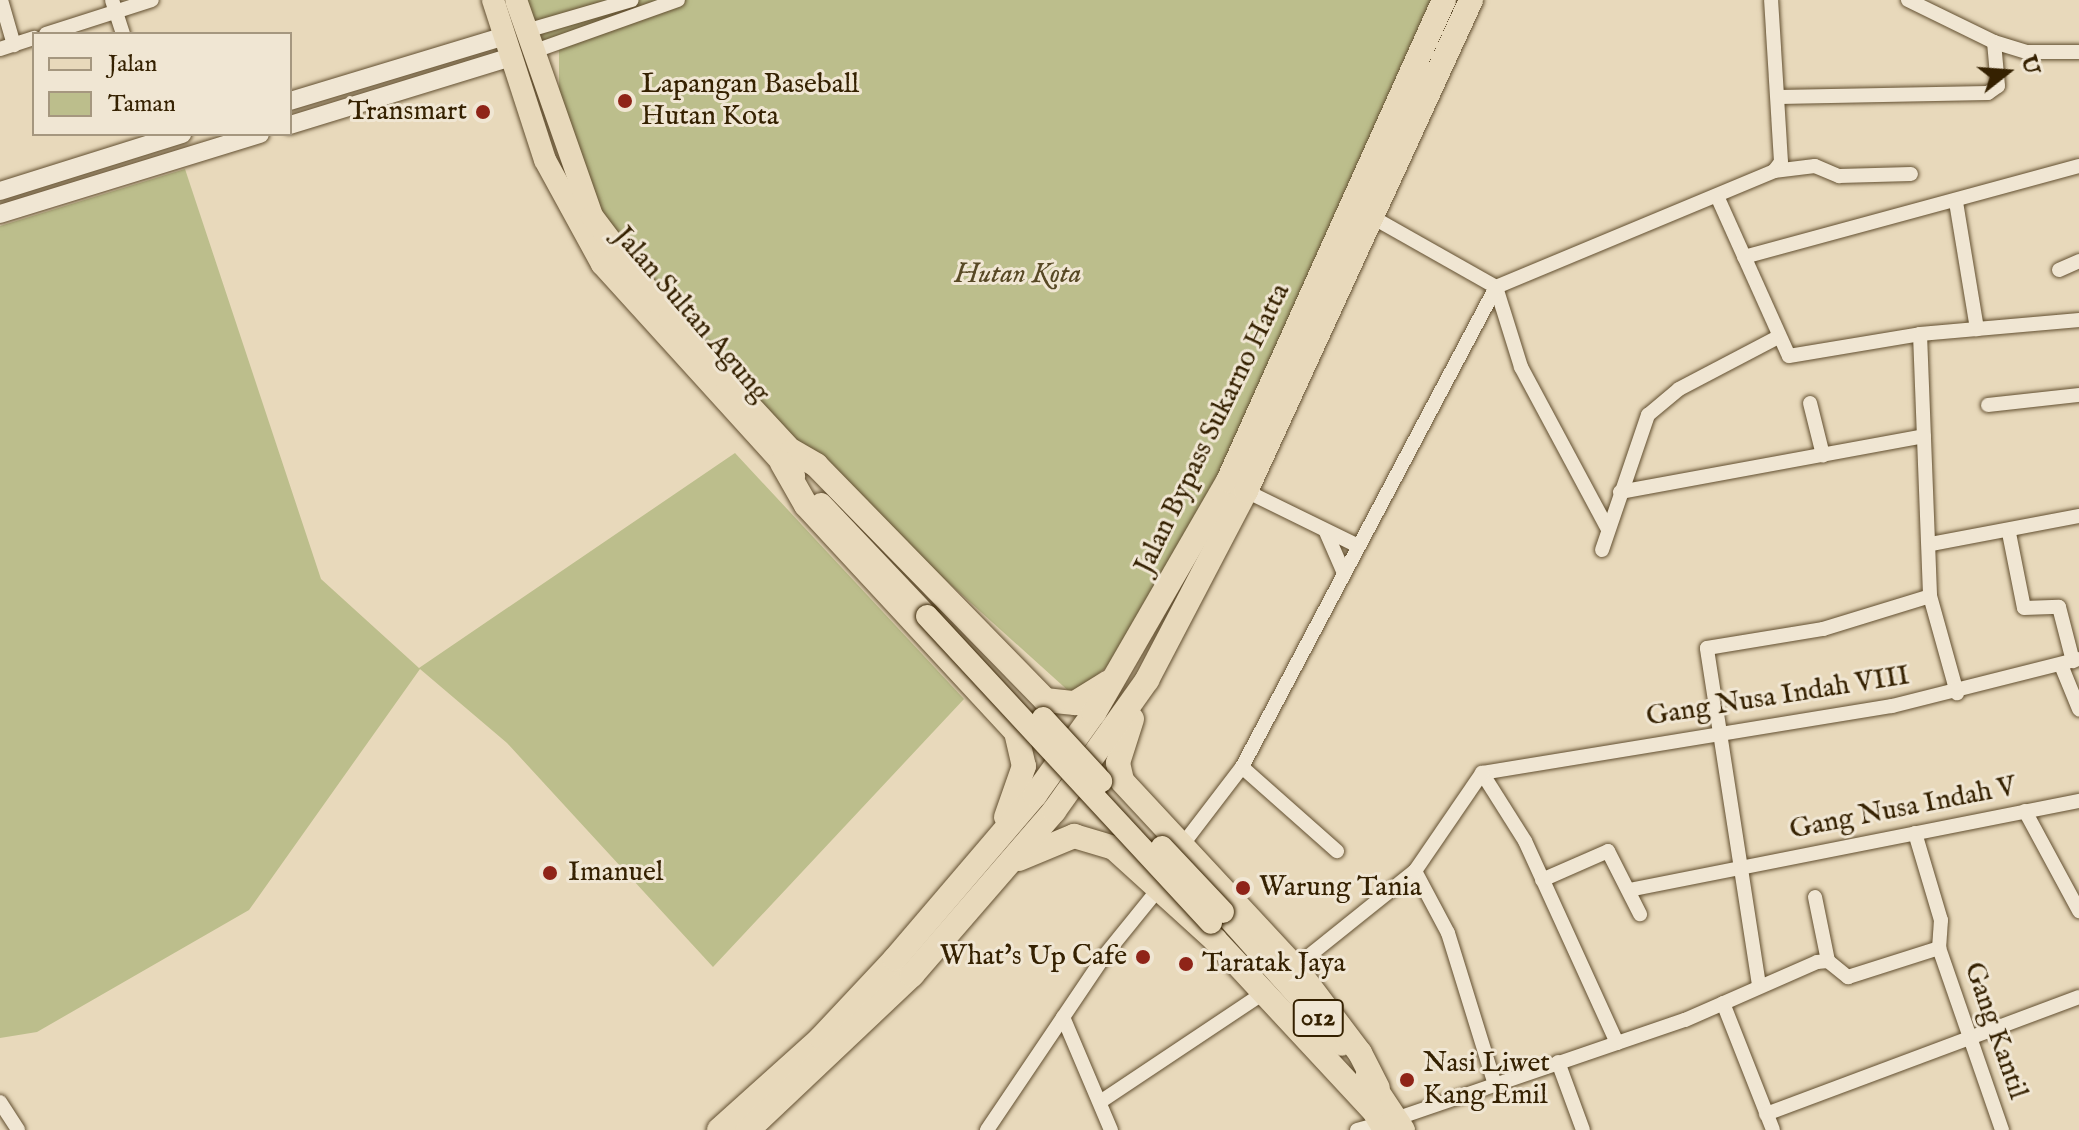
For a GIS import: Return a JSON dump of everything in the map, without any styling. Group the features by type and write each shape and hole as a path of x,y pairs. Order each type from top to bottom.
{"highway":[{"name":"Jalan Bypass Sukarno Hatta","path":"748,1130 902,985 1082,774 1147,680 1246,491 1444,0"},
{"name":"Jalan Bypass Sukarno Hatta","path":"719,1130 821,1038 996,841 1119,673 1228,481 1333,278 1374,218 1471,0"},
{"path":"787,457 816,465 1045,700 1060,721 1056,736 1041,742 1016,732 806,505 787,457"},
{"path":"1045,700 1080,701 1119,673"},
{"path":"1147,680 1118,763 1130,793 1295,967 1360,1053 1386,1116"},
{"path":"996,841 1023,771 1016,732"},
{"path":"1130,793 1104,790 1096,813 1137,865"},
{"path":"1002,871 1048,843 1080,836 1108,844 1160,887 1386,1116"}],"main road":[{"name":"Jalan Sultan Agung","path":"493,0 518,44 592,216 670,319 787,457 1217,918 1386,1116"},
{"name":"Jalan Sultan Agung","path":"516,0 518,44"}],"street":[{"path":"1,0 7,47 32,39"},
{"path":"51,32 114,5 152,0"},
{"path":"292,124 632,0"},
{"path":"292,100 678,0"},
{"path":"1771,0 1783,148 1774,171"},
{"path":"1908,0 1934,6 1994,42 2027,52 2079,52"},
{"path":"114,5 122,32"},
{"path":"1779,97 1988,93 1998,86 1994,42"},
{"path":"0,214 254,136"},
{"path":"0,191 154,138 163,164"},
{"path":"1180,848 1242,767 1356,545 1496,287 1774,171 1815,166 1839,176 1911,174"},
{"path":"1744,257 1956,202 2079,166"},
{"path":"1717,196 1785,352 1794,357 1920,334 2079,320"},
{"path":"1956,202 1977,329"},
{"path":"1374,218 1496,287 1521,367 1608,529"},
{"path":"2059,270 2079,261"},
{"path":"1920,334 1931,544 1930,596 1957,693"},
{"path":"1602,550 1639,433 1661,400 1778,337"},
{"path":"1988,405 2079,395"},
{"path":"1810,403 1823,455"},
{"path":"1620,492 1924,436"},
{"path":"1246,491 1356,545"},
{"path":"1931,544 2009,533 2079,516"},
{"path":"1326,532 1343,571"},
{"path":"2009,533 2024,608 2059,607 2079,709"},
{"path":"1759,985 1736,868 1707,648 1823,629 1930,596"},
{"name":"Gang Nusa Indah VIII","path":"1482,773 1957,693 2071,662"},
{"path":"1242,767 1337,851"},
{"path":"1295,967 1415,871 1482,773 1542,880 1617,1043"},
{"name":"Gang Nusa Indah V","path":"1629,890 2079,801"},
{"path":"2025,811 2079,911"},
{"name":"Gang Kantil","path":"1915,833 1941,920 1939,948 2001,1130"},
{"path":"1542,880 1604,850 1640,914"},
{"path":"1415,871 1448,933 1494,1082"},
{"path":"987,1130 1063,1017 1160,887"},
{"path":"1815,897 1828,961 1848,977 1939,948"},
{"path":"1357,1130 1386,1116 1617,1043 1723,1003 1759,985 1828,961"},
{"path":"1100,1102 1265,992"},
{"path":"1766,1114 2079,997"},
{"path":"1723,1003 1773,1130"},
{"path":"1063,1017 1111,1130"},
{"path":"1558,1062 1583,1130"},
{"path":"0,1102 18,1130"}],"green space":[{"name":"Hutan Kota","path":"519,0 1447,0 1187,561 1122,654 1073,695 797,446 593,217 559,135 559,40 533,49"},
{"path":"185,169 321,579 419,668 735,453 964,699 713,967 507,743 420,669 249,910 37,1032 0,1038 0,226"}],"place":[{"name":"Lapangan Baseball Hutan Kota","path":"625,101"},
{"name":"Transmart","path":"483,112"},
{"name":"Imanuel","path":"550,873"},
{"name":"Warung Tania","path":"1243,888"},
{"name":"What's Up Cafe","path":"1143,957"},
{"name":"Taratak Jaya","path":"1186,964"},
{"name":"Nasi Liwet Kang Emil","path":"1407,1080"}]}
